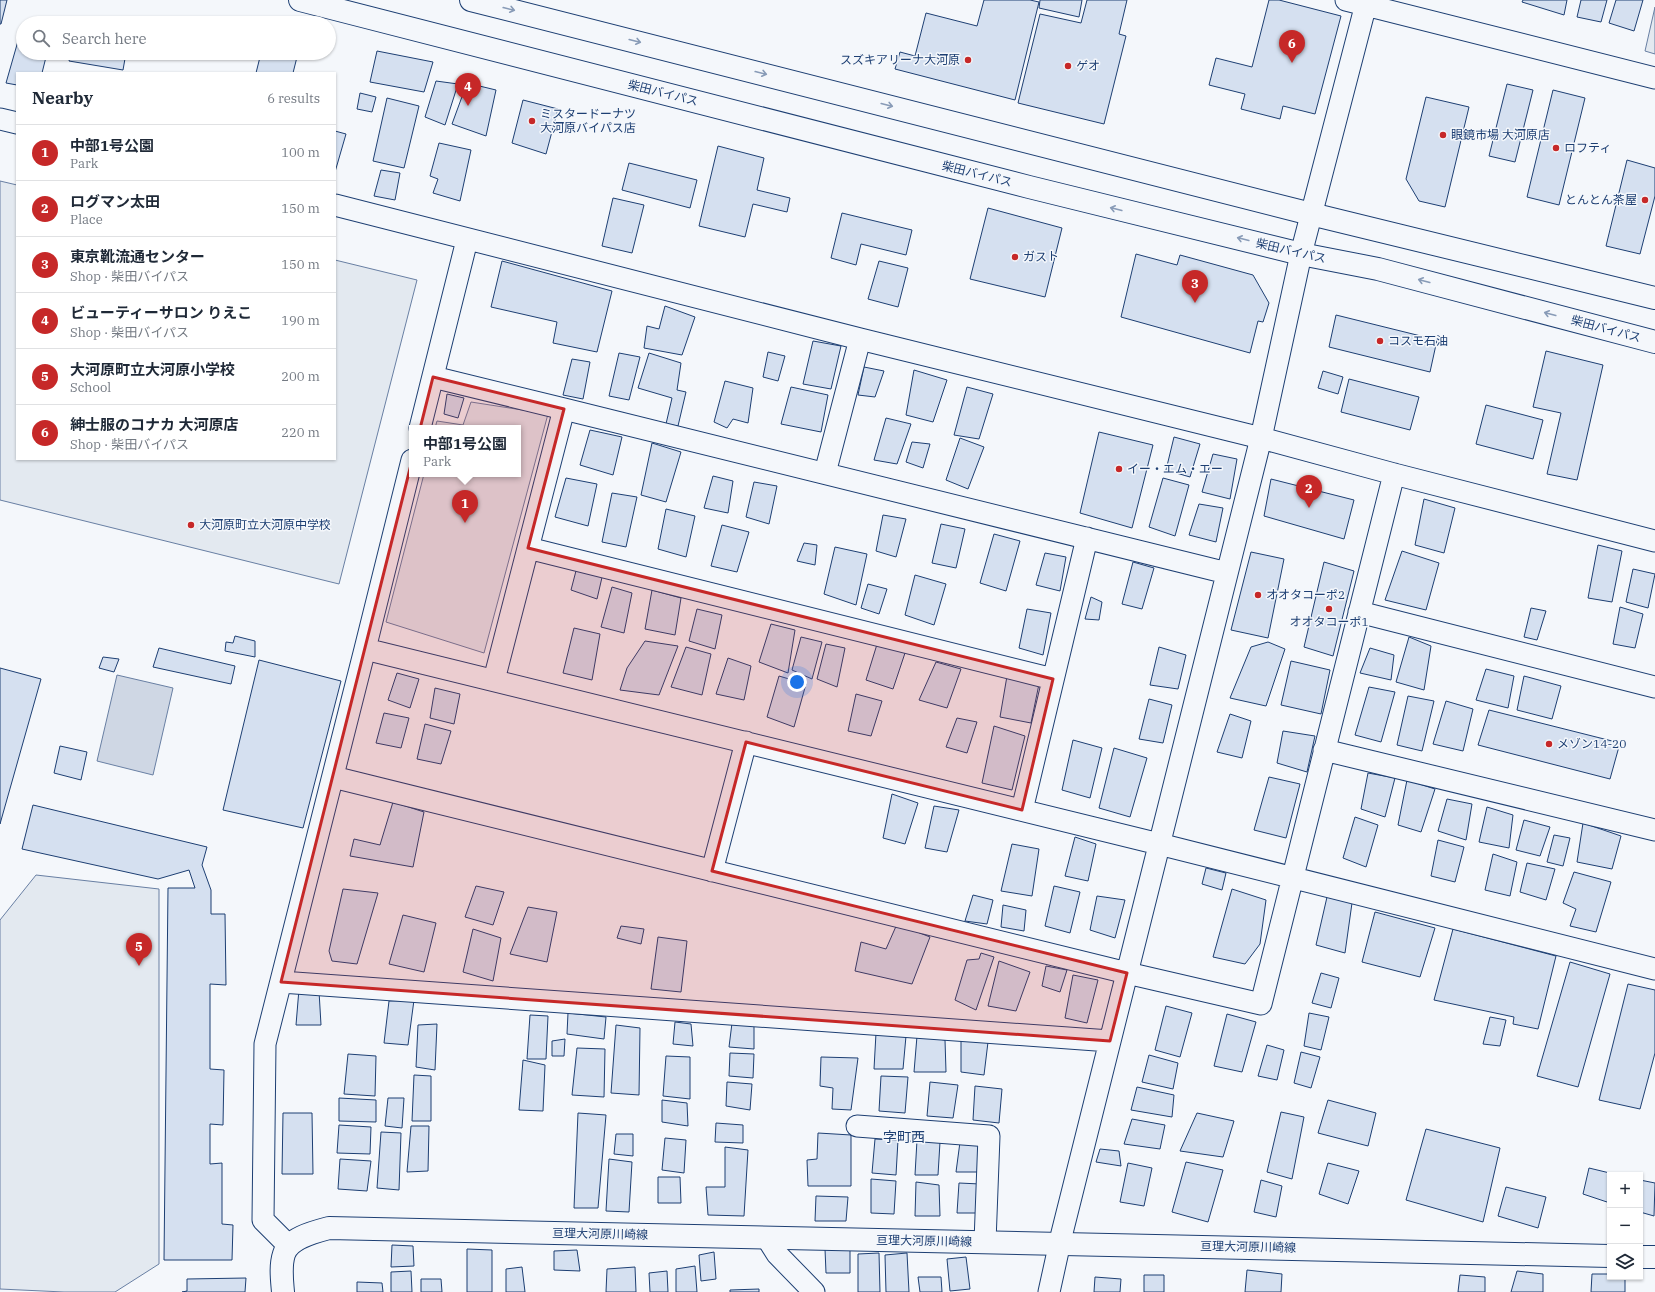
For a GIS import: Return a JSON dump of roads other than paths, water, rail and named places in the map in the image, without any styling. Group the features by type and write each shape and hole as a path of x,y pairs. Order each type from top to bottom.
{"main road":[{"name":"柴田バイパス","path":"300,0 1021,185 1300,254 1378,269 1655,342"},
{"path":"471,0 1311,214 1655,298"},
{"name":"亘理大河原川崎線","path":"289,1246 316,1231 329,1228 1607,1256"},
{"path":"283,1292 282,1262 284,1252 289,1246"},
{"path":"1643,1257 1655,1257"}],"street":[{"path":"1049,1292 1110,1041 1261,438 1300,254 1311,214 1359,2 1655,78"},
{"path":"0,119 16,123"},
{"path":"336,205 467,240 860,339 1261,438 1655,541"},
{"path":"421,425 467,240"},
{"path":"825,474 860,339"},
{"path":"433,377 1227,572"},
{"path":"494,680 564,409"},
{"path":"289,1246 263,1220 265,1044 409,472"},
{"path":"333,777 1127,974 1261,1004 1394,474"},
{"path":"1022,810 1087,538"},
{"path":"528,548 1053,679"},
{"path":"1359,612 1655,687"},
{"path":"365,649 1022,810 1655,969"},
{"path":"712,871 746,742"},
{"path":"1324,750 1655,830"},
{"path":"281,982 1110,1041"},
{"path":"857,1126 989,1136 985,1242"},
{"path":"767,1238 776,1254 814,1292"}],"place":[{"name":"スズキアリーナ大河原","path":"968,60"},
{"name":"紳士服のコナカ 大河原店","path":"1292,63"},
{"name":"ゲオ","path":"1068,66"},
{"name":"ビューティーサロン りえこ","path":"468,106"},
{"name":"ミスタードーナツ 大河原バイパス店","path":"532,121"},
{"name":"眼鏡市場 大河原店","path":"1443,135"},
{"name":"ロフティ","path":"1556,148"},
{"name":"とんとん茶屋","path":"1645,200"},
{"name":"ガスト","path":"1015,257"},
{"name":"東京靴流通センター","path":"1195,303"},
{"name":"コスモ石油","path":"1380,341"},
{"name":"イー・エム・エー","path":"1119,469"},
{"name":"ログマン太田","path":"1309,508"},
{"name":"中部1号公園","path":"465,523"},
{"name":"大河原町立大河原中学校","path":"191,525"},
{"name":"オオタコーポ2","path":"1258,595"},
{"name":"オオタコーポ1","path":"1329,609"},
{"name":"メゾン14-20","path":"1549,744"},
{"name":"大河原町立大河原小学校","path":"139,966"}],"district":[{"name":"字町西","path":"904,1137"}]}
